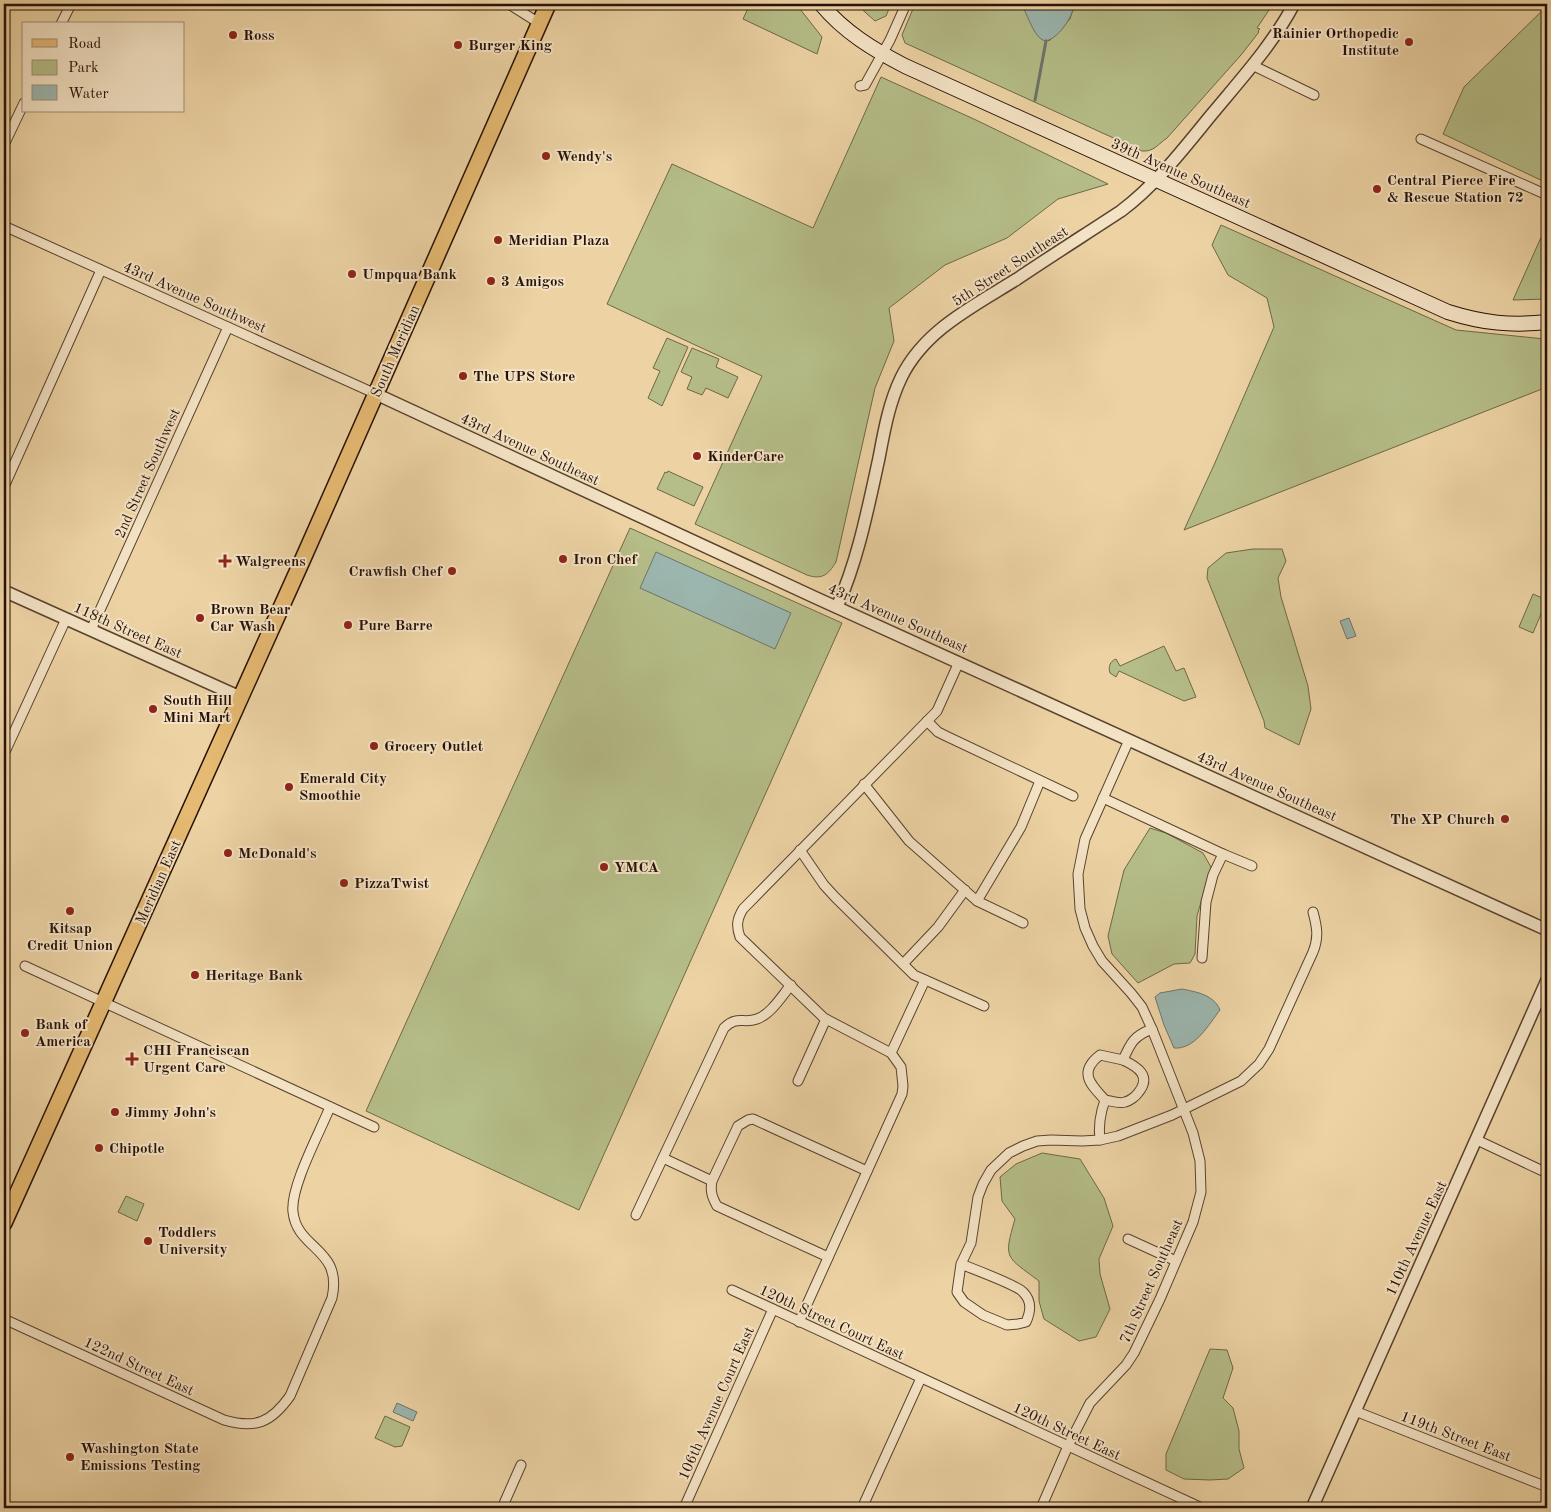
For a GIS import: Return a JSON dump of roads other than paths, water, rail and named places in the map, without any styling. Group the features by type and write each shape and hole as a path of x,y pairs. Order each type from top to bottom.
{"main road":[{"name":"South Meridian","path":"240,698 548,4"},
{"name":"39th Avenue Southeast","path":"821,4 851,33 905,66 1448,312 1474,320 1500,324 1547,322"},
{"name":"Meridian East","path":"4,1223 240,698"}],"street":[{"path":"63,22 71,4"},
{"path":"509,4 539,23"},
{"path":"860,86 865,85 883,54 906,4"},
{"name":"5th Street Southeast","path":"837,607 851,572 864,528 887,418 900,379 914,354 936,332 1121,211 1157,180 1252,66 1280,28 1294,4"},
{"path":"1252,66 1314,94"},
{"path":"4,145 22,107"},
{"path":"1421,139 1547,195"},
{"name":"43rd Avenue Southwest","path":"4,226 376,394"},
{"path":"4,487 102,270"},
{"name":"2nd Street Southwest","path":"90,630 228,327"},
{"name":"43rd Avenue Southeast","path":"376,394 837,607 1547,930"},
{"name":"118th Street East","path":"4,591 240,698"},
{"path":"4,754 66,619"},
{"path":"799,1322 902,1094 901,1067 891,1053 826,1019 740,937 737,922 743,909 937,711 959,662"},
{"path":"927,721 946,736 1073,796"},
{"name":"7th Street Southeast","path":"1041,1508 1068,1446 1095,1396 1126,1365 1134,1353 1193,1222 1201,1192 1199,1155 1193,1133 1152,1028 1142,1007 1102,961 1085,928 1080,909 1078,883 1080,857 1085,839 1129,740"},
{"path":"977,901 1021,828 1040,780"},
{"path":"864,784 909,841 977,901 1023,923"},
{"path":"1103,798 1252,866"},
{"path":"800,850 824,885 914,975 984,1006"},
{"path":"1202,958 1206,902 1213,875 1223,854"},
{"path":"903,964 938,927 965,890"},
{"path":"961,1264 1022,1291 1029,1300 1030,1312 1026,1322 1007,1325 983,1315 964,1302 957,1292 961,1264 972,1243 978,1197 982,1184 999,1162 1009,1153 1023,1146 1037,1141 1100,1140 1118,1136 1183,1110 1241,1080 1259,1064 1269,1049 1317,942 1318,931 1313,912"},
{"path":"25,966 374,1127"},
{"path":"891,1053 925,980"},
{"name":"110th Avenue East","path":"1312,1508 1547,980"},
{"path":"636,1215 724,1028 730,1022 754,1020 763,1016 791,986"},
{"path":"798,1081 826,1019"},
{"path":"1123,1060 1131,1042 1152,1028"},
{"path":"1100,1055 1123,1060 1140,1070 1145,1079 1144,1086 1136,1096 1125,1102 1105,1100 1090,1084 1087,1074 1091,1062 1100,1055"},
{"path":"1100,1140 1098,1128 1099,1115 1105,1100"},
{"name":"122nd Street East","path":"4,1319 224,1420 250,1424 265,1421 278,1412 290,1396 334,1290 333,1274 327,1259 300,1231 293,1211 294,1192 330,1107"},
{"path":"828,1257 717,1206 712,1198 712,1181 738,1126 753,1119 867,1170"},
{"path":"1477,1140 1547,1173"},
{"path":"663,1158 712,1181"},
{"path":"1128,1239 1176,1261"},
{"name":"120th Street Court East","path":"732,1290 921,1378"},
{"name":"106th Avenue Court East","path":"684,1508 773,1309"},
{"path":"862,1508 921,1378"},
{"name":"120th Street East","path":"921,1378 1202,1508"},
{"name":"119th Street East","path":"1355,1411 1547,1487"},
{"path":"502,1508 521,1465"}],"water":[{"path":"1022,4 1073,4 1073,9 1067,22 1057,35 1046,41 1041,39 1035,32"},
{"path":"656,552 791,613 775,649 640,588"},
{"path":"1349,618 1356,636 1347,639 1340,621"},
{"path":"1182,989 1199,993 1209,998 1214,1001 1220,1010 1195,1041 1182,1048 1174,1048 1155,997 1160,993"},
{"path":"397,1403 417,1412 413,1421 393,1412"}],"waterway":[{"path":"1035,100 1046,41"}],"place":[{"name":"Ross","path":"233,35"},
{"name":"Rainier Orthopedic Institute","path":"1409,42"},
{"name":"Burger King","path":"458,45"},
{"name":"Wendy's","path":"546,156"},
{"name":"Central Pierce Fire & Rescue Station 72","path":"1377,189"},
{"name":"Meridian Plaza","path":"498,240"},
{"name":"Umpqua Bank","path":"352,274"},
{"name":"3 Amigos","path":"491,281"},
{"name":"The UPS Store","path":"463,376"},
{"name":"KinderCare","path":"697,456"},
{"name":"Iron Chef","path":"563,559"},
{"name":"Walgreens","path":"225,561"},
{"name":"Crawfish Chef","path":"452,571"},
{"name":"Brown Bear Car Wash","path":"200,618"},
{"name":"Pure Barre","path":"348,625"},
{"name":"South Hill Mini Mart","path":"153,709"},
{"name":"Grocery Outlet","path":"374,746"},
{"name":"Emerald City Smoothie","path":"289,787"},
{"name":"The XP Church","path":"1505,819"},
{"name":"McDonald's","path":"228,853"},
{"name":"YMCA","path":"604,867"},
{"name":"PizzaTwist","path":"344,883"},
{"name":"Kitsap Credit Union","path":"70,911"},
{"name":"Heritage Bank","path":"195,975"},
{"name":"Bank of America","path":"25,1033"},
{"name":"CHI Franciscan Urgent Care","path":"132,1059"},
{"name":"Jimmy John's","path":"115,1112"},
{"name":"Chipotle","path":"99,1148"},
{"name":"Toddlers University","path":"148,1241"},
{"name":"Washington State Emissions Testing","path":"70,1457"}]}
